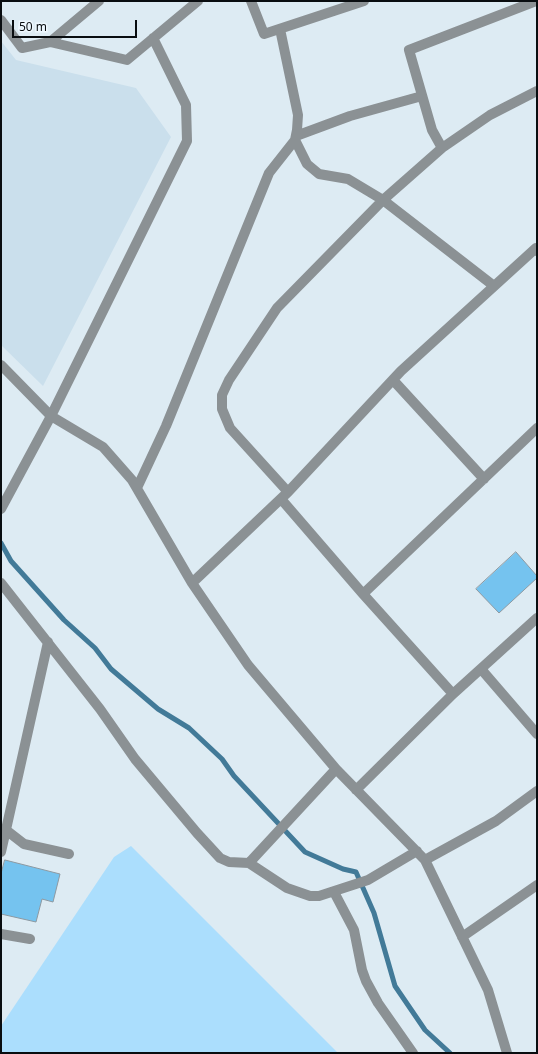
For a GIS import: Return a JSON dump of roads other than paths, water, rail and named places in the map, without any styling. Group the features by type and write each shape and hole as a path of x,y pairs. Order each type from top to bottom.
{"street":[{"path":"50,42 99,1"},
{"path":"1,20 22,48 50,42 127,60 198,1"},
{"path":"251,1 264,34 364,1"},
{"path":"442,148 432,130 409,50 536,1"},
{"path":"137,488 178,398 269,173 295,138 298,114 280,29"},
{"path":"1,509 51,416 187,141 186,105 153,38"},
{"path":"453,694 363,594 230,428 222,409 222,395 229,380 277,308 383,200 442,148 490,115 537,91"},
{"path":"295,138 350,116 422,96"},
{"path":"295,138 307,164 319,174 348,179 383,200 494,286"},
{"path":"192,583 284,495 392,380 536,249"},
{"path":"1,364 51,416 103,447 132,480 192,583 266,689 336,769 425,860 488,990 507,1053"},
{"path":"392,380 484,479"},
{"path":"363,594 537,428"},
{"path":"1,583 100,709 135,758 197,833 220,858 229,862 249,863 268,876 300,893 314,896 334,892 368,880 417,851"},
{"path":"356,790 453,694 537,618"},
{"path":"1,852 4,830 48,642"},
{"path":"481,669 537,734"},
{"path":"249,863 336,769"},
{"path":"425,860 496,821 537,791"},
{"path":"4,830 24,844 69,854"},
{"path":"462,937 537,885"},
{"path":"334,892 354,930 362,970 366,981 378,1004 414,1053"},
{"path":"1,934 30,939"}],"waterway":[{"path":"1,543 11,561 64,620 95,648 111,669 158,709 189,728 222,759 234,776 305,852 343,869 356,872 374,913 395,986 425,1030 450,1053"}]}
